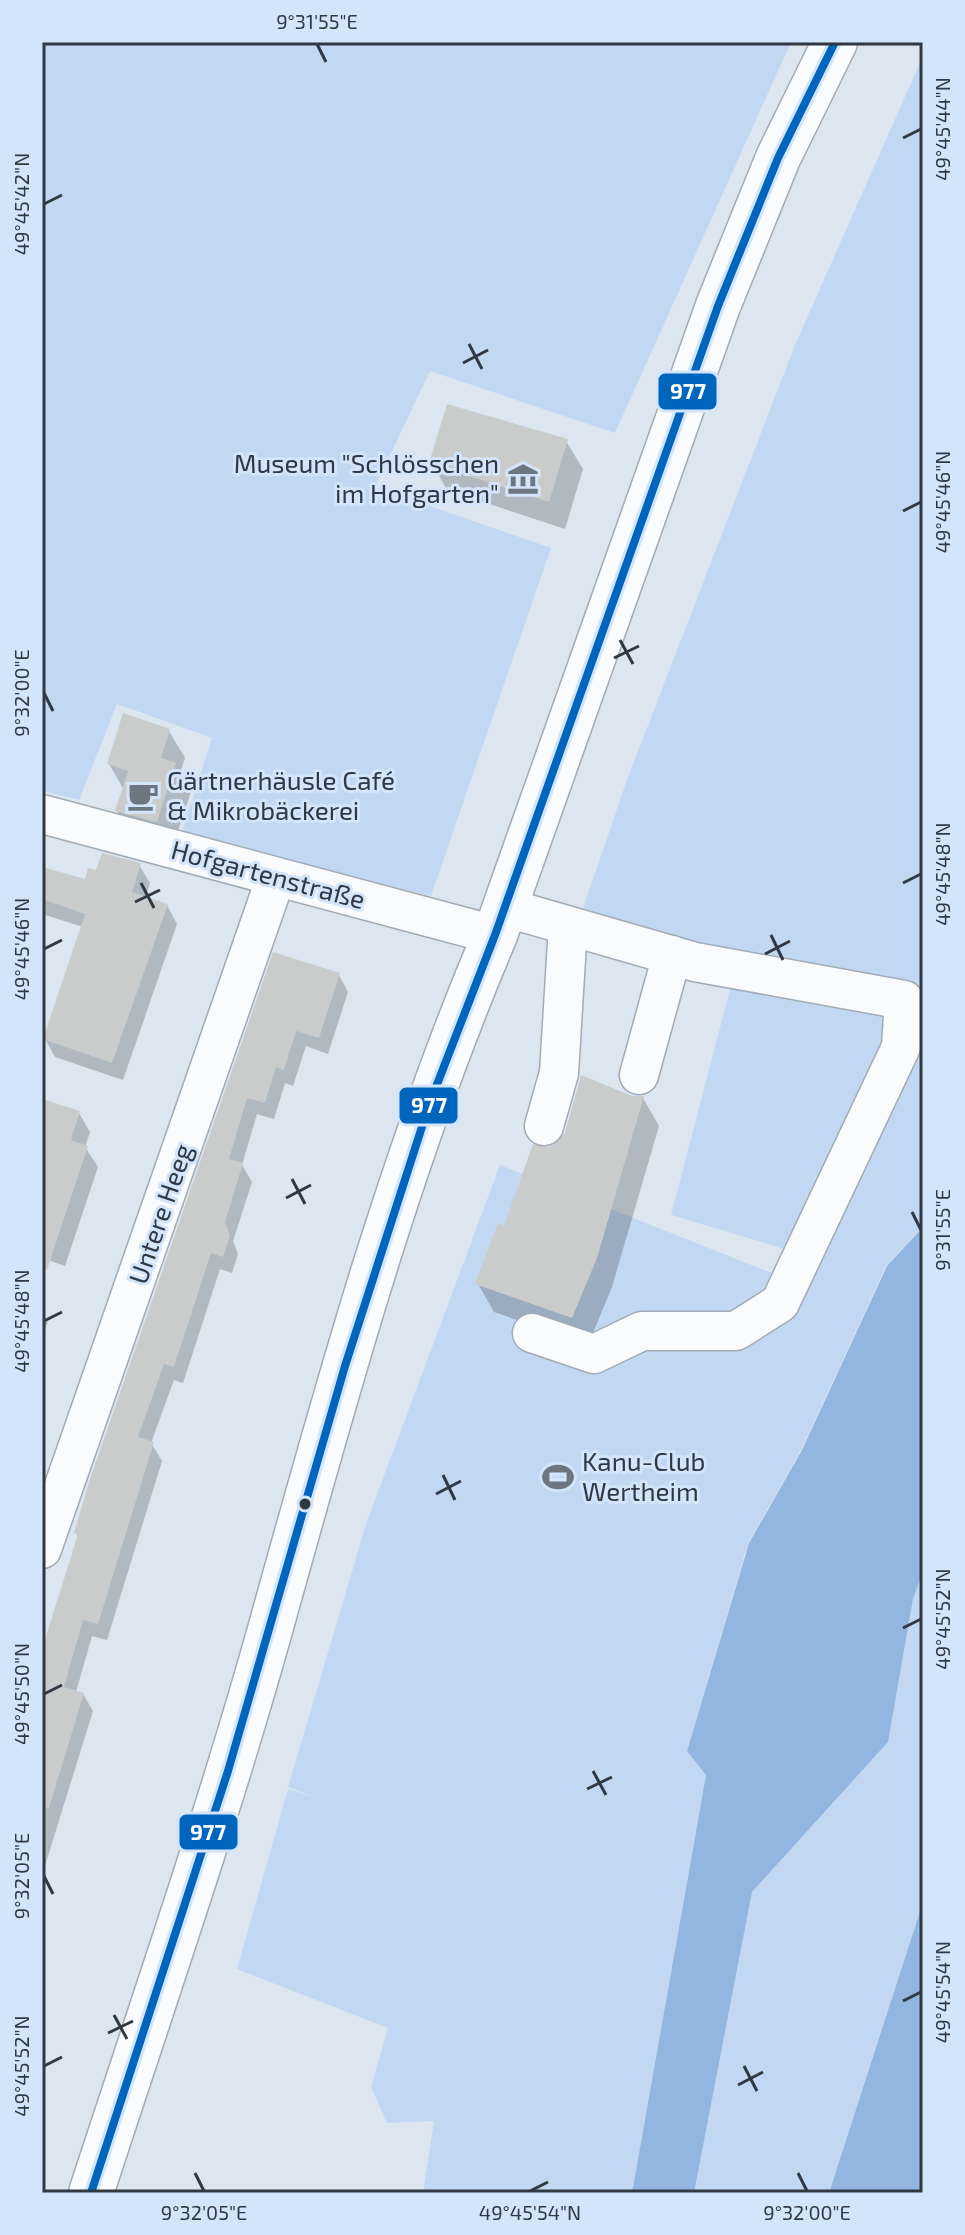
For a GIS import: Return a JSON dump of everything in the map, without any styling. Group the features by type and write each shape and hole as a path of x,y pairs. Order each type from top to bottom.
{"main road":[{"path":"91,2193 241,1727 312,1475 370,1290 464,1008 499,921 718,306 778,158 835,42"}],"street":[{"name":"Hofgartenstraße","path":"42,814 276,877 499,921 568,926 672,955 913,1000"},
{"name":"Untere Heeg","path":"42,1549 276,877"},
{"path":"544,1126 559,1073 568,926"},
{"path":"639,1075 672,955"},
{"path":"532,1333 594,1354 642,1331 736,1331 780,1303 901,1047 913,1000"}],"shaded area":[{"path":"42,42 791,42 615,433 430,371 375,487 551,548 431,896 181,836 212,738 117,704 79,800 42,791"},
{"path":"923,56 923,1226 886,1266 801,1450 748,1543 687,1751 706,1774 632,2193 423,2193 434,2121 387,2123 371,2087 388,2028 237,1969 288,1789 316,1798 288,1787 367,1521 500,1165 807,1287 818,1259 671,1215 739,955 581,914 628,777 795,345"},
{"path":"923,1227 923,1571 913,1599 888,1742 752,1892 694,2193 632,2193 706,1775 687,1751 749,1543 802,1450 887,1266"},
{"path":"923,1571 923,1902 829,2193 694,2193 752,1892 888,1742 913,1599"},
{"path":"923,1902 923,2193 829,2193"}],"building":[{"path":"447,404 568,439 549,502 429,463"},
{"name":"Gärtnerhäusle Café & Mikrobäckerei","path":"123,713 170,729 161,758 176,763 157,822 115,811 128,771 107,764"},
{"path":"102,853 141,863 132,892 168,904 112,1063 43,1039 85,914 42,899 42,867 85,879 88,868 96,870"},
{"path":"273,952 340,973 319,1038 296,1031 284,1070 276,1067 265,1103 247,1098 229,1159 243,1163 225,1222 230,1236 223,1257 211,1253 174,1367 164,1364 138,1437 154,1442 98,1624 83,1620 64,1687 84,1693 49,1808 42,1807 42,1649 78,1534 74,1533 89,1482"},
{"path":"581,1075 632,1096 644,1096 597,1258 572,1318 475,1284 498,1223 504,1226 533,1144 550,1147 565,1133"},
{"path":"42,1099 80,1111 71,1140 88,1146 47,1270 42,1269"}],"transit line":[{"name":"977","path":"91,2193 228,1771 345,1366 429,1105 495,935 718,306 778,158 835,42"}],"place":[{"name":"Museum \"Schlösschen im Hofgarten\"","path":"523,479"},
{"name":"Gärtnerhäusle Café & Mikrobäckerei","path":"143,796"},
{"name":"Kanu-Club Wertheim","path":"558,1477"}]}
